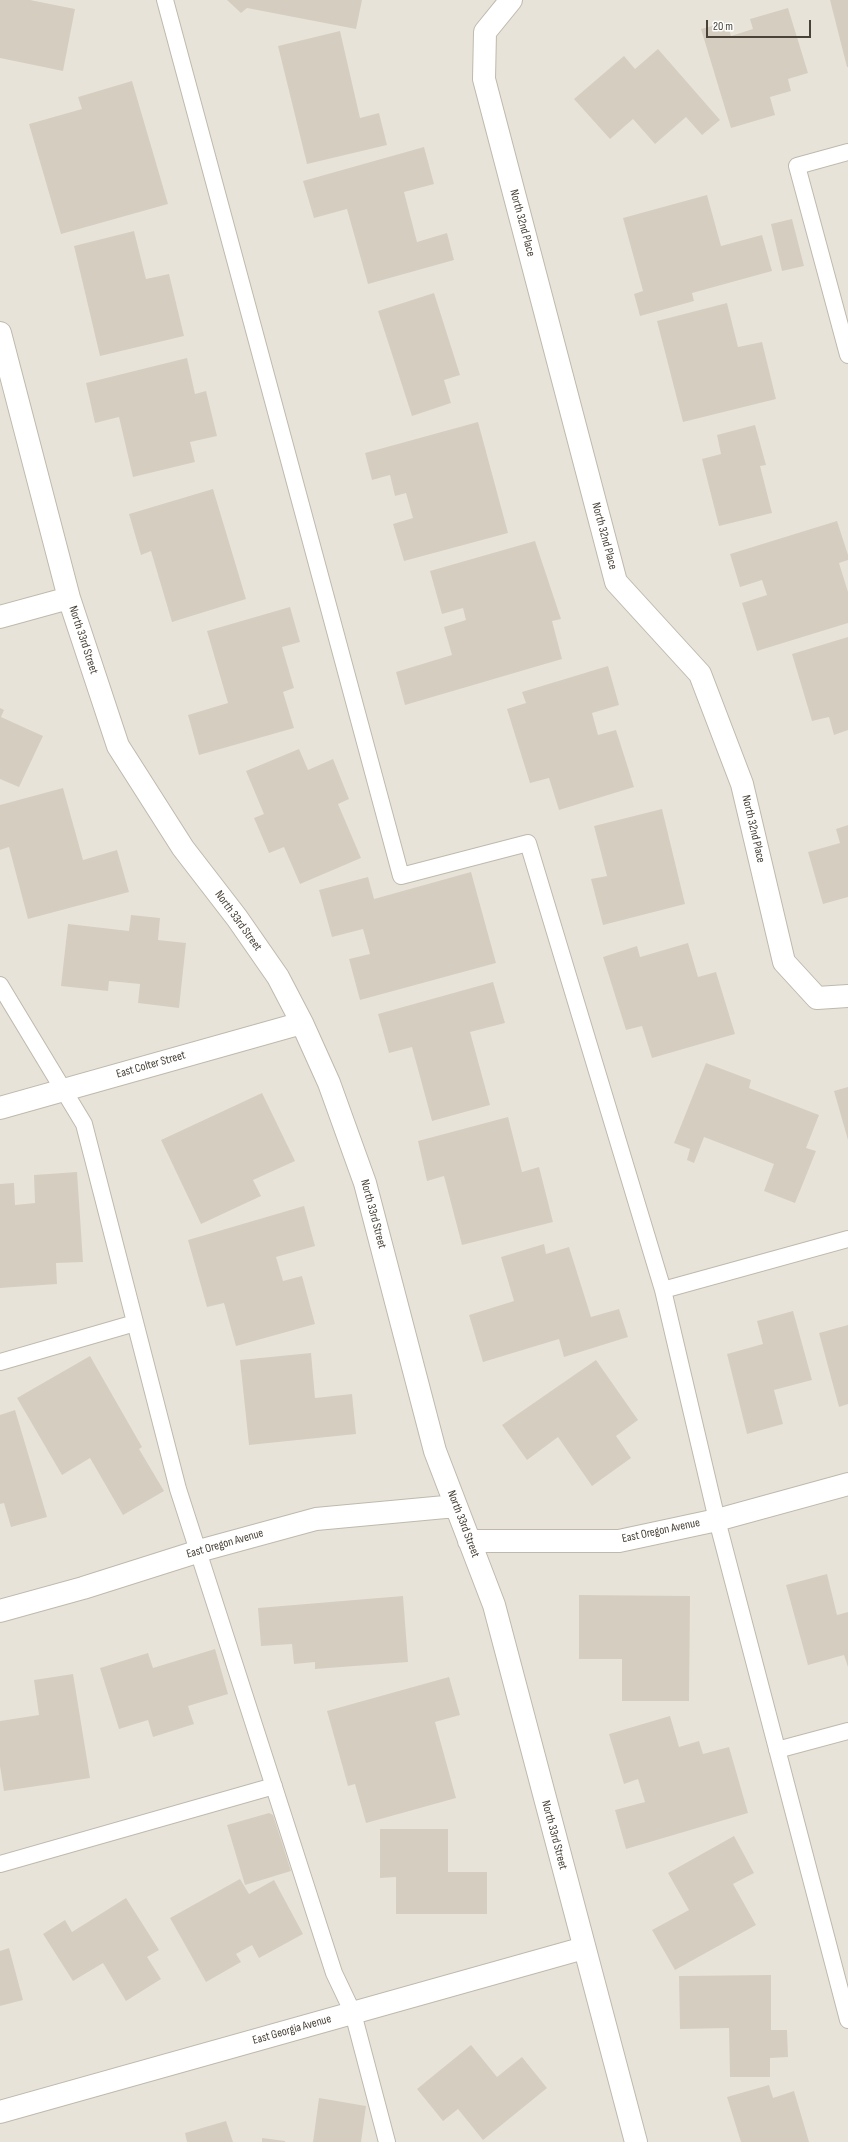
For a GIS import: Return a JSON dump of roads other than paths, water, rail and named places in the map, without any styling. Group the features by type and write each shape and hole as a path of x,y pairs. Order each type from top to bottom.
{"street":[{"name":"North 32nd Place","path":"511,0 485,32 484,79 616,582 700,674 742,784 784,962 816,998 848,996"},
{"name":"North 33rd Street","path":"0,334 69,598 118,746 183,848 237,918 278,977 302,1023 329,1083 365,1183 435,1451 494,1606 636,2142"},
{"path":"0,617 69,598"},
{"name":"East Colter Street","path":"0,1108 302,1023"},
{"name":"East Oregon Avenue","path":"469,1541 618,1541 717,1520 848,1484"},
{"name":"East Oregon Avenue","path":"0,1611 83,1588 199,1551 316,1519 456,1506"},
{"name":"East Georgia Avenue","path":"0,2112 584,1948"}],"lane":[{"path":"165,0 401,876 528,843 663,1290 717,1520 848,2020"},
{"path":"848,152 797,166 848,355"},
{"path":"0,985 84,1124 178,1489 334,1973 353,2013 387,2142"},
{"path":"663,1290 848,1239"},
{"path":"0,1362 135,1323"},
{"path":"777,1750 848,1731"},
{"path":"0,1864 274,1786"}]}
